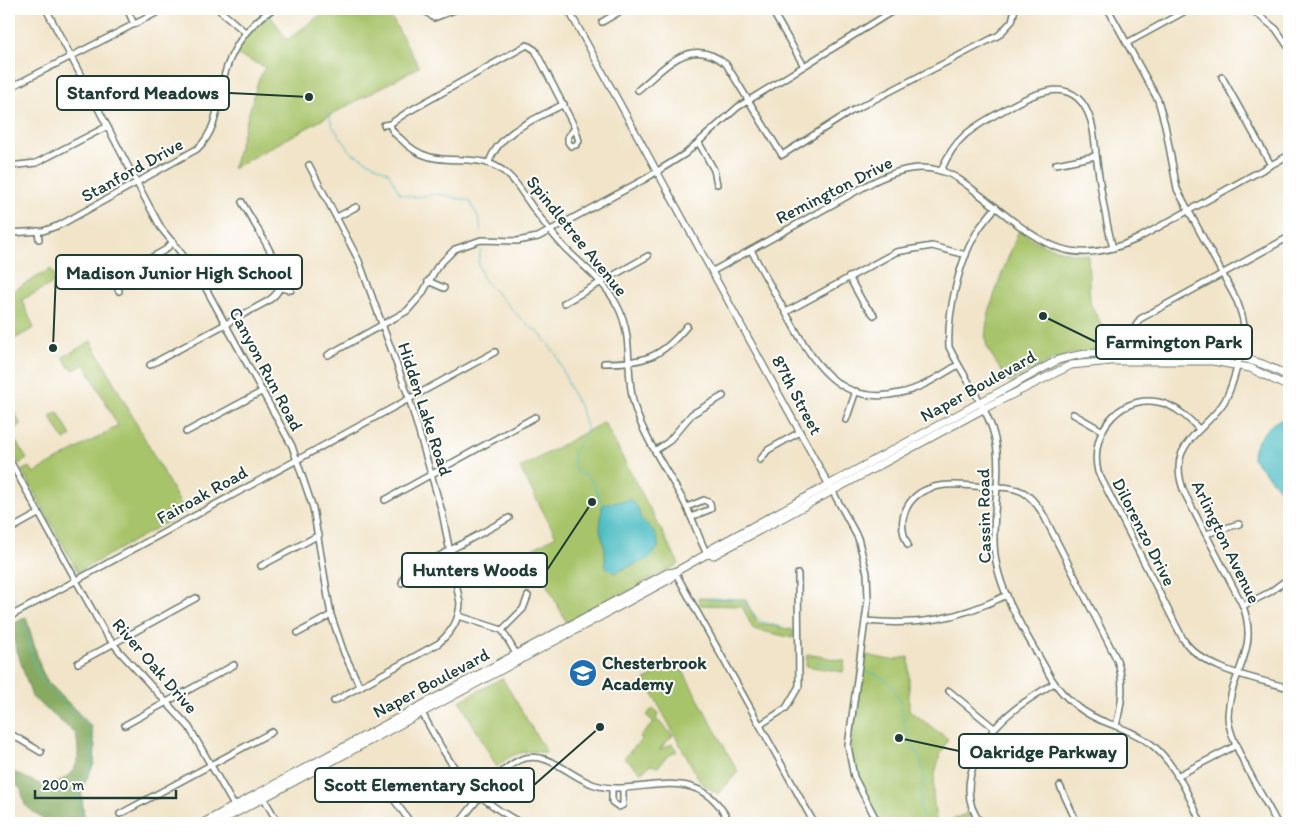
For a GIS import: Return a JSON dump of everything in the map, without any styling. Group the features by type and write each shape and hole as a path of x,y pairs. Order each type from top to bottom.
{"main road":[{"name":"Naper Boulevard","path":"203,823 236,809 420,710 667,573 675,572 708,554 711,549 831,489 980,406 1048,364 1080,354 1199,350 1238,356 1268,366 1289,377"},
{"name":"Naper Boulevard","path":"980,406 1062,368 1076,364 1194,360 1236,364 1264,374 1289,387"},
{"name":"Naper Boulevard","path":"217,823 236,809"}],"street":[{"name":"Canyon Run Road","path":"46,9 106,127 161,228 192,264 297,459 310,494 319,535 331,615 344,653 360,687"},
{"path":"127,9 134,24"},
{"path":"9,88 164,9"},
{"path":"218,9 245,32"},
{"name":"Stanford Drive","path":"9,232 38,231 60,225 189,155 202,145 214,124 229,59 245,32 273,9"},
{"path":"423,9 431,20 456,9"},
{"name":"87th Street","path":"568,9 858,538 865,560 868,591 848,746 854,777 878,823"},
{"path":"602,22 624,9"},
{"path":"771,9 804,66"},
{"path":"328,356 407,311 422,294 428,281 444,258 460,246 490,239 528,240 550,231 676,162 729,114 749,100 896,9"},
{"path":"638,90 680,56 692,51 704,51 716,56 726,64 782,154 850,112 999,35 1012,21 1015,9"},
{"name":"Arlington Avenue","path":"1108,9 1158,100 1165,125 1172,175 1188,211 1242,316 1244,327 1238,356 1223,404 1198,428 1184,447 1180,462 1180,474 1185,494 1243,606 1250,633 1240,673 1230,700 1228,717 1237,745 1277,823"},
{"path":"1126,43 1189,9"},
{"path":"1250,9 1276,29 1289,48"},
{"path":"532,38 530,46 535,50 575,128"},
{"name":"Spindletree Avenue","path":"530,46 524,46 503,60 387,124 407,146 425,157 489,162 509,175 550,231 601,282 622,315 628,337 630,385 635,409 687,507 708,554"},
{"path":"1222,78 1271,165"},
{"path":"163,87 192,84 221,88"},
{"path":"941,170 949,152 969,130 1032,94 1058,89 1066,92 1082,102 1092,123 1096,156 1113,248"},
{"path":"489,162 497,146 510,134 564,104"},
{"path":"9,166 26,166 42,161 106,127"},
{"path":"698,143 714,170 717,184"},
{"name":"Remington Drive","path":"713,271 897,171 917,168 941,170 962,181 1032,236 1058,248 1088,252 1113,248 1137,239 1289,155"},
{"path":"1056,164 1096,156"},
{"name":"Hidden Lake Road","path":"309,165 359,261 409,398 432,474 450,550 459,596 459,616"},
{"path":"150,365 268,301 280,288 281,277 277,266 242,202"},
{"path":"337,217 356,207"},
{"name":"Cassin Road","path":"996,207 978,231 966,255 957,286 948,333 949,347 992,428 996,443 994,554 999,574 1007,595 1054,683 1066,697 1092,716 1132,732 1151,744 1166,759 1177,776 1201,823"},
{"path":"38,231 39,239"},
{"path":"1132,332 1140,320 1289,237"},
{"path":"119,291 112,279 165,250 173,242"},
{"path":"786,312 887,256 913,248 942,247 966,255"},
{"path":"751,250 807,350 821,369 836,382 856,391 888,395 906,392 958,365"},
{"path":"564,303 648,256"},
{"path":"849,278 864,304 874,315"},
{"path":"428,281 444,288"},
{"path":"280,288 291,290"},
{"path":"604,363 629,363 650,358 666,348 687,326"},
{"name":"Fairoak Road","path":"9,617 494,352"},
{"path":"186,432 262,391"},
{"path":"846,420 856,391"},
{"path":"656,450 668,442 692,414 723,396"},
{"path":"1073,414 1101,430 1112,417 1124,408 1148,402 1157,402 1177,409 1198,428"},
{"path":"385,500 535,417"},
{"name":"Dilorenzo Drive","path":"1101,430 1096,448 1098,472 1183,639 1193,652 1203,660 1289,688"},
{"path":"760,460 768,450 800,432"},
{"name":"River Oak Drive","path":"9,459 75,581 113,644 167,700 189,727 212,764 236,809"},
{"path":"908,545 902,530 902,517 910,501 920,494 943,485 1009,488 1022,492 1038,506 1113,651 1120,669 1122,686 1122,704 1116,726"},
{"path":"687,507 704,500 710,503 711,509 691,517"},
{"path":"9,530 38,514"},
{"path":"402,583 407,574 509,518"},
{"path":"1206,534 1239,524"},
{"path":"261,566 319,535"},
{"path":"675,572 814,823"},
{"path":"760,725 786,708 799,686 798,574"},
{"path":"1243,606 1270,592 1289,578"},
{"path":"865,620 906,623 958,616 977,610 1007,595"},
{"path":"502,630 523,609 528,596"},
{"path":"78,663 196,598"},
{"path":"298,633 331,615"},
{"path":"334,701 439,643 449,634 459,616 502,630 518,657"},
{"path":"125,725 167,700 234,665"},
{"path":"981,823 971,805 969,781 975,760 994,728 1012,712 1054,683"},
{"path":"949,691 994,728"},
{"path":"420,710 454,769 480,798 521,823"},
{"path":"120,814 272,732"},
{"path":"9,733 41,752"},
{"path":"1177,776 1237,745"},
{"path":"459,823 507,767 522,759 531,758 547,760 586,782 612,788 671,785 693,787 717,802 730,823"},
{"path":"383,785 411,823"},
{"path":"1060,786 1077,823 1100,823"},
{"path":"612,788 612,802 619,807 623,805 623,788"},
{"path":"262,795 278,823"},
{"path":"862,823 874,816"}],"green space":[{"path":"328,9 387,9 419,67 233,168 258,81 265,67 235,54 238,48 259,23 270,15 287,40"},
{"path":"1019,230 1051,248 1088,255 1090,303 1114,349 1071,354 1047,363 1009,383 986,343 986,332 992,303"},
{"path":"51,269 57,281 22,300 34,328 9,342 9,293"},
{"path":"91,341 185,512 78,572 22,470 30,467 34,473 118,426 85,364 73,370 72,367 69,368 63,357"},
{"path":"1118,354 1204,355 1104,358 1066,364 1049,371 1047,370 1058,363 1095,356"},
{"path":"9,403 21,425 9,432"},
{"path":"58,412 71,436 64,440 50,416"},
{"path":"604,422 679,564 567,623 529,551 556,536 520,468"},
{"path":"16,442 27,459 19,464 9,446"},
{"path":"698,598 745,599 758,623 793,630 793,638 753,629 742,606 701,605"},
{"path":"26,617 41,669 48,682 91,726 95,747 94,764 81,791 83,823 47,823 25,805 21,789 9,779 9,770 46,787 70,774 77,761 78,754 76,734 32,697 9,626"},
{"path":"807,654 845,661 843,672 806,666"},
{"path":"862,654 890,660 909,657 909,710 948,739 939,760 934,780 933,790 937,823 881,823 858,780 851,755 851,745"},
{"path":"678,662 738,772 718,794 701,783 645,680"},
{"path":"502,678 547,753 533,751 520,753 508,758 497,767 460,701"},
{"path":"654,709 659,713 656,719 673,735 659,750 672,744 677,751 665,758 658,767 651,765 641,772 624,758 642,739 640,737 654,722 647,716"},
{"path":"970,812 972,816 957,823 944,823"}],"water":[{"path":"1279,420 1285,420 1289,424 1289,500 1252,458 1261,436 1269,426"},
{"path":"631,500 638,507 640,517 655,534 658,548 648,559 614,573 605,566 605,549 600,529 602,506 607,503"}],"waterway":[{"path":"328,113 333,127 352,153 388,172 400,194 413,197 439,194 470,201 479,219 481,231"},
{"path":"481,250 478,262 483,279 524,322 540,334 556,354 572,393 581,409 586,428 586,433 573,453 574,467 579,474 589,476 603,504"},
{"path":"653,555 657,559"},
{"path":"9,589 17,604"},
{"path":"707,600 736,599 744,602 760,621 784,628"},
{"path":"25,624 33,661 43,682 89,728 92,762 87,776 79,787 78,793 82,823"},
{"path":"815,662 836,666"},
{"path":"868,672 888,682 898,697 908,735 922,765 923,778 920,807 924,823"}],"place":[{"name":"Stanford Meadows","path":"309,97"},
{"name":"Farmington Park","path":"1043,316"},
{"name":"Madison Junior High School","path":"53,348"},
{"name":"Hunters Woods","path":"592,502"},
{"name":"Chesterbrook Academy","path":"583,673"},
{"name":"Scott Elementary School","path":"600,727"},
{"name":"Oakridge Parkway","path":"899,738"}]}
